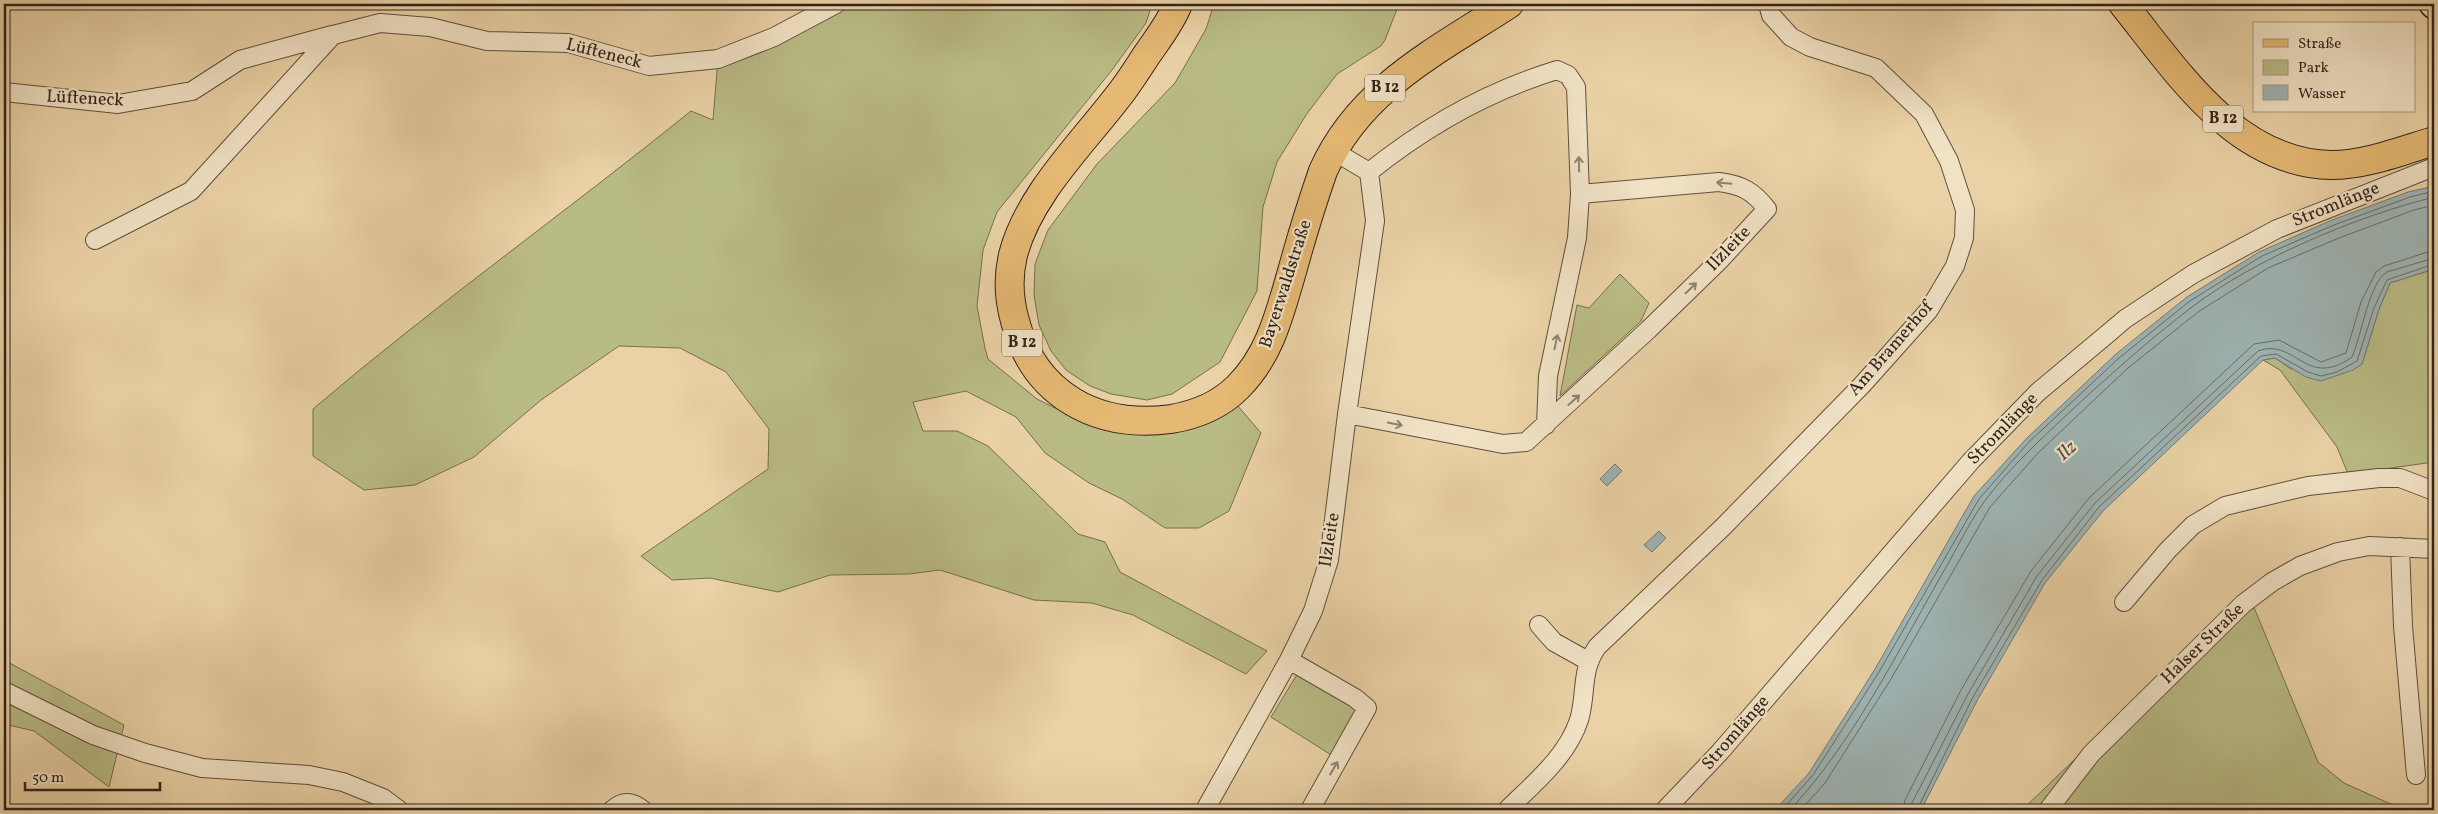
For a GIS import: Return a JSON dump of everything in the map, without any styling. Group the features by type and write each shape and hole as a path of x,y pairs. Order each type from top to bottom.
{"main road":[{"name":"Bayerwaldstraße","path":"1178,4 1167,26 1123,90 1053,179 1021,234 1013,255 1010,287 1012,313 1019,336 1032,363 1048,383 1060,394 1095,413 1133,420 1157,421 1198,413 1236,389 1264,354 1276,326 1315,194 1332,150 1353,119 1372,99 1403,73 1509,4"},
{"name":"B 12","path":"2123,4 2205,104 2252,142 2277,155 2305,162 2332,165 2364,162 2434,141"}],"street":[{"name":"Lüfteneck","path":"4,92 118,104 192,92 240,60 380,23 430,27 487,41 568,43 649,66 718,59 774,37 836,4"},
{"name":"Am Bramerhof","path":"1508,810 1558,758 1570,740 1578,721 1588,661 1597,647 1723,527 1862,385 1929,310 1956,266 1964,238 1965,210 1949,161 1924,114 1876,68 1810,47 1790,37 1771,15 1768,4"},
{"path":"95,240 191,191 333,35"},
{"path":"1332,150 1369,172 1406,142 1449,116 1532,78 1557,70 1568,75 1576,87 1580,194 1577,238 1548,376 1546,425"},
{"name":"Stromlänge","path":"1665,810 1726,744 1971,461 2038,392 2118,325 2193,274 2277,229 2434,167"},
{"name":"Ilzleite","path":"1204,810 1289,660 1313,611 1329,560 1347,414 1375,221 1369,172"},
{"name":"Ilzleite","path":"1347,414 1503,444 1526,442 1648,330 1720,260 1767,209 1756,194 1739,185 1719,182 1580,194"},
{"path":"2124,602 2168,550 2193,525 2225,506 2308,486 2379,478 2400,478 2434,491"},
{"name":"Halser Straße","path":"2048,810 2091,754 2243,604 2272,582 2300,566 2338,552 2369,546 2434,549"},
{"path":"2400,547 2402,626 2416,775"},
{"path":"1539,625 1554,642 1588,661"},
{"path":"1289,660 1355,698 1367,708 1310,810"},
{"path":"4,691 93,735 145,753 202,768 309,775 343,782 383,798 399,810"},
{"path":"612,810 628,802 636,804 643,810"}],"green space":[{"path":"836,4 1152,4 1146,23 1112,70 997,212 983,250 977,306 988,359 1037,399 1087,424 1124,429 1237,405 1261,433 1229,511 1199,528 1165,528 1122,499 1089,483 1045,453 1016,417 966,391 913,402 923,431 957,431 988,446 1078,534 1105,542 1120,572 1267,651 1246,674 1133,615 1092,603 1034,600 940,570 909,574 830,575 778,592 710,578 672,580 641,556 768,469 769,429 726,372 680,348 619,346 541,400 474,457 415,485 364,490 313,456 313,409 359,370 691,111 713,120 718,59"},
{"path":"1214,4 1399,4 1381,46 1337,74 1306,115 1277,162 1263,207 1257,291 1220,362 1172,394 1147,400 1111,394 1090,386 1066,370 1051,351 1039,325 1034,295 1035,264 1048,230 1097,164 1175,83 1206,29"},
{"path":"2434,269 2434,462 2348,474 2337,447 2280,370 2263,360 2275,358 2291,369 2362,364 2379,309 2390,283"},
{"path":"1620,274 1649,303 1641,321 1560,396 1577,305 1589,308"},
{"path":"2248,593 2318,762 2344,783 2404,810 2022,810"},
{"path":"4,660 124,725 109,787 34,731 4,724"},
{"path":"1298,673 1361,712 1333,756 1271,717"}],"water":[{"name":"Ilz","path":"2434,186 2434,269 2390,283 2379,309 2362,364 2353,370 2321,381 2306,377 2275,358 2263,360 2103,511 2045,583 1978,699 1921,810 1775,810 1809,773 1875,669 1974,496 2026,439 2116,354 2187,297 2259,252 2332,220 2408,192"},
{"path":"1615,464 1622,471 1607,486 1600,479"},
{"path":"1659,531 1666,538 1652,552 1644,545"}]}
